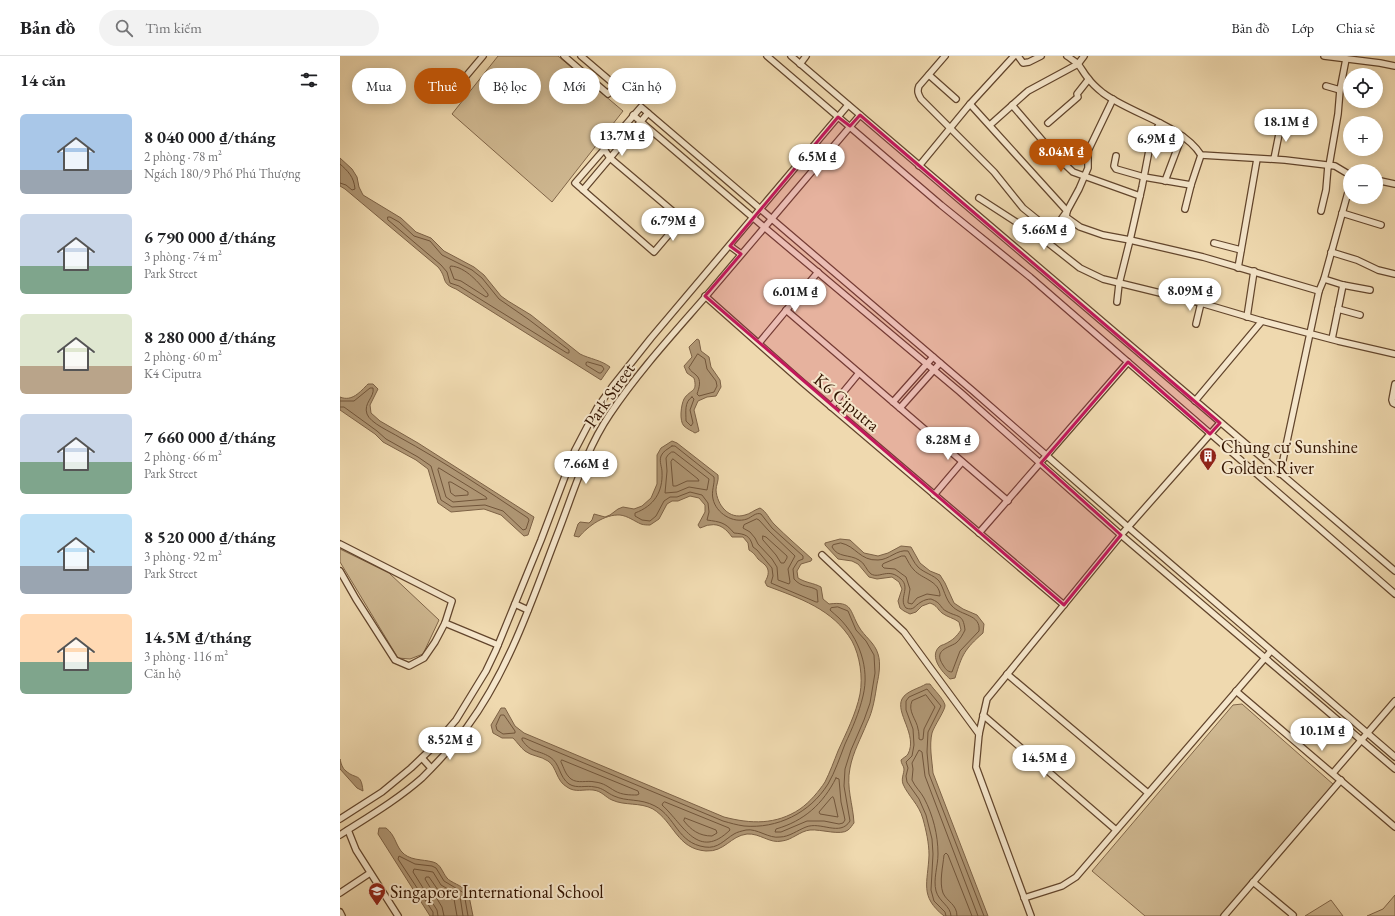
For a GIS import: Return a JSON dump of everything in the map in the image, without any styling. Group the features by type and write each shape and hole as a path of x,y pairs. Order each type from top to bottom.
{"street":[{"path":"471,70 483,56"},
{"path":"564,56 608,94 615,85 581,56"},
{"path":"767,56 941,205 1030,277 1395,594"},
{"path":"791,56 1395,571"},
{"path":"800,64 806,56"},
{"path":"945,56 919,86 917,90 918,94 921,99 994,172 1023,208 1049,229 1050,235"},
{"path":"919,166 970,104 1014,56"},
{"path":"1018,56 1023,64 1040,56"},
{"path":"1067,56 1078,64 1088,80 1113,99 1182,136 1197,148 1201,154"},
{"path":"990,125 1028,91 1078,64 1084,56"},
{"path":"1328,56 1395,66"},
{"path":"1321,211 1326,190 1328,166 1338,114 1340,90 1346,59"},
{"path":"929,75 956,99"},
{"path":"1048,123 1078,97 1077,94 1088,80"},
{"path":"1326,86 1340,90"},
{"path":"1047,242 1050,235 1080,190 1088,168 1088,151 1113,99"},
{"path":"970,104 1067,211 1066,218 1080,227 1103,235 1202,257 1320,291"},
{"name":"Park Street","path":"340,819 382,792 411,768 456,720 486,671 498,646 575,450 597,408 652,338 848,105"},
{"path":"1012,105 1055,155 1073,172 1140,196"},
{"path":"604,149 610,158 682,219 654,252 575,183 604,149 633,115 641,107 940,363 1395,757"},
{"path":"583,190 648,113"},
{"path":"633,115 934,370 1121,535 1395,769"},
{"name":"Park Street","path":"340,835 389,804 420,779 467,728 498,677 509,655 588,455 609,416 623,395 705,296 860,115"},
{"path":"1117,302 1118,284 1130,240 1151,140 1160,123"},
{"path":"1274,159 1281,124"},
{"path":"1165,181 1182,136"},
{"path":"1201,154 1243,156 1257,159 1274,159 1335,166 1343,171"},
{"path":"1186,209 1191,185 1201,154"},
{"path":"1116,156 1114,168 1144,177 1191,185"},
{"path":"1238,268 1257,159"},
{"path":"1383,181 1395,184"},
{"path":"979,198 1047,242 1080,268 1103,279 1395,354"},
{"path":"1280,474 1320,291 1345,204"},
{"path":"1342,213 1381,225"},
{"path":"1214,243 1241,250"},
{"path":"730,246 741,254"},
{"path":"1331,252 1357,260 1378,270 1395,274"},
{"path":"759,343 818,272"},
{"path":"1247,317 1254,272"},
{"path":"1324,279 1343,285 1370,290"},
{"path":"1332,339 1343,285"},
{"name":"K6 Ciputra","path":"705,296 832,407 1064,605"},
{"path":"1196,324 1201,303"},
{"path":"1338,309 1360,315"},
{"path":"786,310 1008,501"},
{"path":"1195,401 1262,321"},
{"path":"893,402 933,357"},
{"path":"979,533 1128,362"},
{"path":"900,408 940,363"},
{"path":"832,407 859,373"},
{"path":"1395,384 1392,400 1395,404"},
{"path":"1031,916 976,768 979,734 987,699 1121,535 1220,423"},
{"path":"934,494 962,462"},
{"path":"340,544 452,601 445,623 435,642 424,658 408,666 395,660 340,571"},
{"path":"822,554 904,632 979,734"},
{"path":"515,604 528,610"},
{"path":"445,623 498,646"},
{"path":"1024,898 1062,886 1076,877 1271,651"},
{"path":"1007,674 1148,793"},
{"path":"1236,691 1395,827"},
{"path":"1333,774 1395,701"},
{"path":"984,715 1116,830"},
{"path":"422,758 431,768"},
{"path":"1224,916 1341,780"},
{"path":"348,830 356,850 398,916"},
{"path":"340,893 370,873"},
{"path":"1253,882 1292,916"},
{"path":"340,912 342,916"}],"highlighted area":[{"path":"860,115 1220,423 1210,434 1128,362 1041,463 1121,535 1064,605 705,296 741,254 730,246 838,117 850,126"}],"shaded area":[{"path":"498,56 558,56 572,68 549,68 549,104 600,104 600,92 608,98 608,104 615,104 623,111 552,202 452,114 460,104 471,104 471,90 479,80 479,104 541,104 541,68 488,68"},
{"path":"340,549 389,573 439,620 423,654 410,659 398,658 340,562"},
{"path":"1242,704 1334,785 1221,916 1145,916 1092,871 1233,705"},
{"path":"1395,895 1395,916 1367,916 1383,909"},
{"path":"1331,900 1343,916 1305,916"}],"water":[{"path":"340,158 352,169 357,177 359,187 363,195 401,218 416,232 431,238 444,251 474,267 484,275 501,296 531,315 580,354 610,367 601,380 448,285 438,267 340,186"},
{"path":"697,339 699,340 701,351 709,357 711,367 720,380 721,387 716,396 707,397 698,401 694,410 699,431 695,433 682,424 681,413 684,399 695,386 694,378 687,373 684,366 692,357 689,347"},
{"path":"368,384 373,384 378,389 370,405 371,413 380,421 418,443 534,517 528,535 524,536 501,515 484,509 451,512 438,503 428,469 416,460 383,442 375,434 340,410 340,397 352,397 359,393"},
{"path":"672,441 677,443 718,475 716,490 717,496 721,506 725,510 739,516 760,508 772,522 812,559 811,561 801,564 797,571 798,578 821,587 823,599 829,604 837,603 846,605 851,611 861,630 877,650 879,669 874,704 853,756 849,775 849,789 854,823 845,832 810,830 778,842 756,835 747,834 741,835 723,847 713,851 696,849 682,840 660,814 653,809 643,805 617,802 596,791 570,789 563,784 548,761 527,753 513,738 502,738 493,733 491,725 501,708 505,708 515,726 524,733 724,817 744,821 763,822 782,818 791,814 807,803 825,782 853,716 861,687 860,667 855,647 844,630 835,621 825,613 803,600 767,586 765,582 768,575 768,570 764,564 749,550 748,543 743,537 732,537 717,525 709,525 700,528 698,525 705,512 705,505 699,498 690,496 678,501 672,501 667,504 659,519 650,525 641,524 628,517 614,515 597,522 579,537 574,536 578,524 580,522 589,523 594,514 605,517 623,507 634,509 642,506 651,498 657,484 657,455 661,448"},
{"path":"840,539 850,540 864,553 878,556 888,553 901,546 911,547 920,563 930,571 940,575 954,603 977,615 984,624 983,633 965,652 955,678 950,679 938,664 935,655 936,651 941,645 952,640 961,630 959,622 940,612 936,606 930,603 922,606 916,612 910,614 904,611 900,608 898,601 902,589 899,582 892,577 877,579 869,577 858,564 852,561 838,559 825,545 825,543"},
{"path":"926,684 930,684 945,705 931,738 933,773 988,916 944,916 936,909 928,895 927,881 929,855 926,832 919,809 902,782 904,767 901,763 901,760 907,755 910,747 909,732 901,711 902,699 910,692"},
{"path":"340,759 345,770 358,777 361,781 363,791 357,788 340,769"},
{"path":"379,828 386,828 389,831 401,851 408,857 436,863 440,866 445,876 449,880 468,891 473,916 430,916 378,834"}],"place":[{"name":"Chung cư Sunshine Golden River","path":"1208,471"},
{"name":"Singapore International School","path":"377,906"}]}
